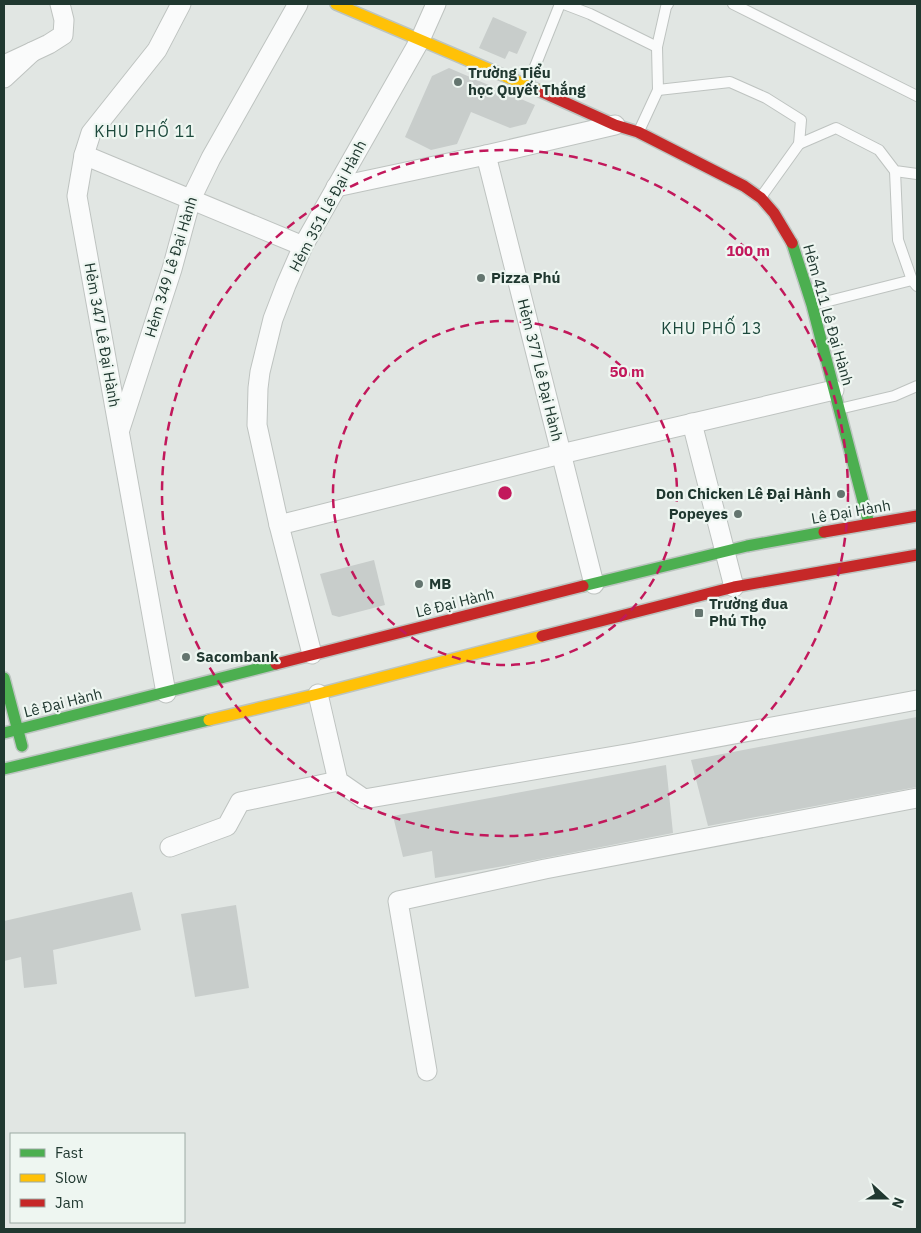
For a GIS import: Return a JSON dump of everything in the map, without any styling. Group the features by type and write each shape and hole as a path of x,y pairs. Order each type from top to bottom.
{"main road":[{"name":"Hẻm 411 Lê Đại Hành","path":"336,4 527,85 615,125 638,132 724,175 761,198 774,213 788,235 796,256 812,305 869,524"},
{"name":"Lê Đại Hành","path":"4,733 313,659 725,551 917,516"},
{"path":"4,770 318,689 734,587 917,555"},
{"path":"4,678 26,764"}],"street":[{"path":"4,65 49,44 63,34 64,20 60,4"},
{"name":"Hẻm 347 Lê Đại Hành","path":"166,693 77,196 84,155 91,133 157,50 181,4"},
{"name":"Hẻm 349 Lê Đại Hành","path":"119,432 172,269 191,199 211,158 298,4"},
{"name":"Hẻm 351 Lê Đại Hành","path":"313,659 279,525 257,424 258,388 264,354 273,319 303,246 420,40 436,4"},
{"path":"4,78 32,52"},
{"path":"336,187 615,125"},
{"path":"84,155 303,246"},
{"name":"Hẻm 377 Lê Đại Hành","path":"486,155 594,584"},
{"path":"279,525 561,454 834,390"},
{"path":"692,423 734,587"},
{"path":"318,689 338,781 364,799 632,753 917,700"},
{"path":"170,847 227,826 240,802 338,781"},
{"path":"427,1070 398,900 545,869 917,798"}],"lane":[{"path":"527,85 560,4"},
{"path":"564,4 590,14 657,47"},
{"path":"638,132 658,90 657,47 668,4"},
{"path":"733,4 917,96"},
{"path":"658,90 730,82 766,98 801,120 799,144 761,198"},
{"path":"799,144 836,128 879,150 895,171 898,240 914,283 812,305"},
{"path":"895,171 917,174"},
{"path":"839,409 894,396 917,386"}],"building":[{"path":"493,17 527,32 517,54 509,51 505,59 479,48"},
{"path":"449,68 535,105 526,124 510,128 471,112 457,144 431,150 405,137 432,76"},
{"path":"374,560 385,605 339,617 332,615 320,574"},
{"path":"917,717 917,787 708,826 691,760"},
{"path":"666,765 673,833 435,878 432,851 403,857 393,816"},
{"path":"132,892 141,930 53,950 57,984 24,988 21,957 4,961 4,921"},
{"path":"236,905 249,988 195,997 181,914"}],"traffic: fast":[{"path":"792,243 812,305 869,524"},
{"path":"583,586 747,546 824,532"},
{"path":"4,733 276,664"},
{"path":"4,678 22,746"},
{"path":"4,769 209,720"}],"traffic: slow":[{"path":"336,4 540,91"},
{"path":"209,720 542,636"}],"traffic: jam":[{"path":"540,91 615,125 638,132 744,186 761,198 774,213 792,243"},
{"path":"824,532 917,516"},
{"path":"542,636 734,587 917,555"},
{"path":"276,664 583,586"}],"place":[{"name":"Trường Tiểu học Quyết Thắng","path":"458,82"},
{"name":"Pizza Phú","path":"481,278"},
{"name":"Don Chicken Lê Đại Hành","path":"841,494"},
{"name":"Popeyes","path":"738,514"},
{"name":"MB","path":"419,584"},
{"name":"Trường đua Phú Thọ","path":"699,613"},
{"name":"Sacombank","path":"186,657"}],"district":[{"name":"KHU PHỐ 11","path":"145,131"},
{"name":"KHU PHỐ 13","path":"712,328"}]}
